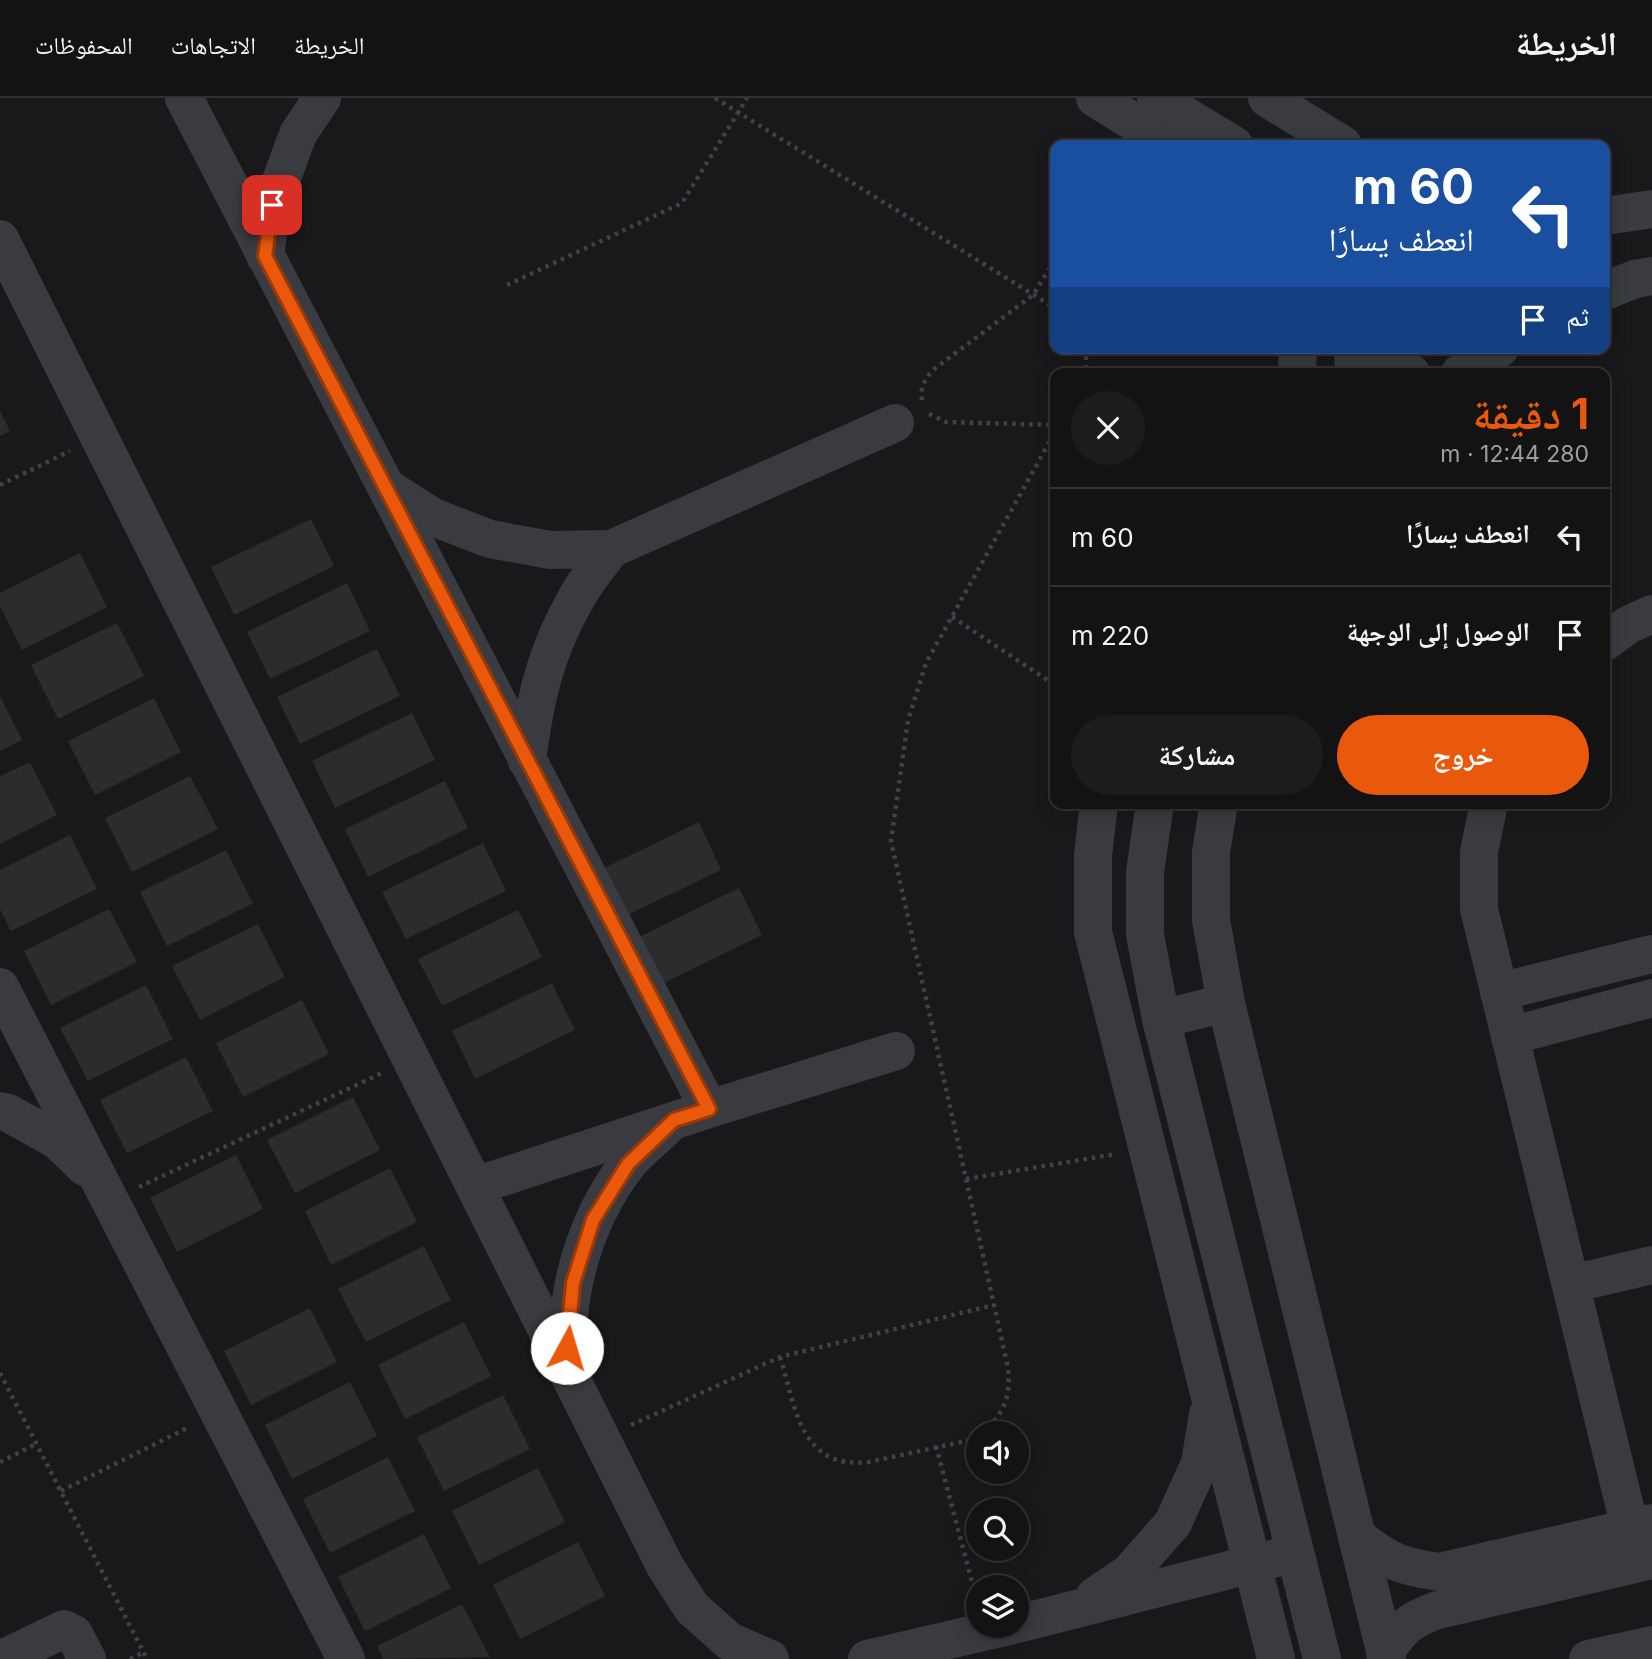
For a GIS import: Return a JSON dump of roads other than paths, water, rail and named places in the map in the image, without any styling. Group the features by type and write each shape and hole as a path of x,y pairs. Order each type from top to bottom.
{"street":[{"path":"184,98 527,761 691,1114"},
{"path":"265,256 272,205 298,134 322,98"},
{"path":"1095,98 1163,140"},
{"path":"1156,98 1226,140"},
{"path":"1267,98 1335,140"},
{"path":"1610,215 1652,209"},
{"path":"0,239 665,1566 692,1608 729,1641 770,1659"},
{"path":"1610,289 1635,279 1652,276"},
{"path":"1378,354 1401,368"},
{"path":"384,485 433,517 490,539 550,550 611,549 895,423"},
{"path":"527,761 534,703 551,648 577,596 611,549"},
{"path":"1610,638 1628,625 1652,614"},
{"path":"1098,809 1093,856 1093,932 1276,1659"},
{"path":"1154,809 1145,872 1145,935 1161,1019 1322,1659"},
{"path":"1218,809 1211,852 1211,920 1226,1003 1386,1656"},
{"path":"1357,1536 1381,1556 1408,1568 1439,1572 1641,1525 1571,1284 1479,909 1479,852 1488,809"},
{"path":"1499,992 1652,954"},
{"path":"0,987 346,1659"},
{"path":"1510,1036 1652,998"},
{"path":"1161,1019 1226,1003"},
{"path":"475,1186 691,1114 896,1051"},
{"path":"0,1111 57,1140 104,1189"},
{"path":"571,1378 567,1348 573,1283 593,1220 628,1164 691,1114"},
{"path":"1571,1284 1652,1265"},
{"path":"1073,1610 1129,1573 1173,1523 1200,1463 1210,1398"},
{"path":"1029,1621 1296,1553"},
{"path":"1386,1656 1398,1633 1416,1617 1652,1560"},
{"path":"2,1659 64,1629 74,1634 87,1659"},
{"path":"867,1659 927,1653 973,1638"},
{"path":"1588,1659 1652,1645"}]}
